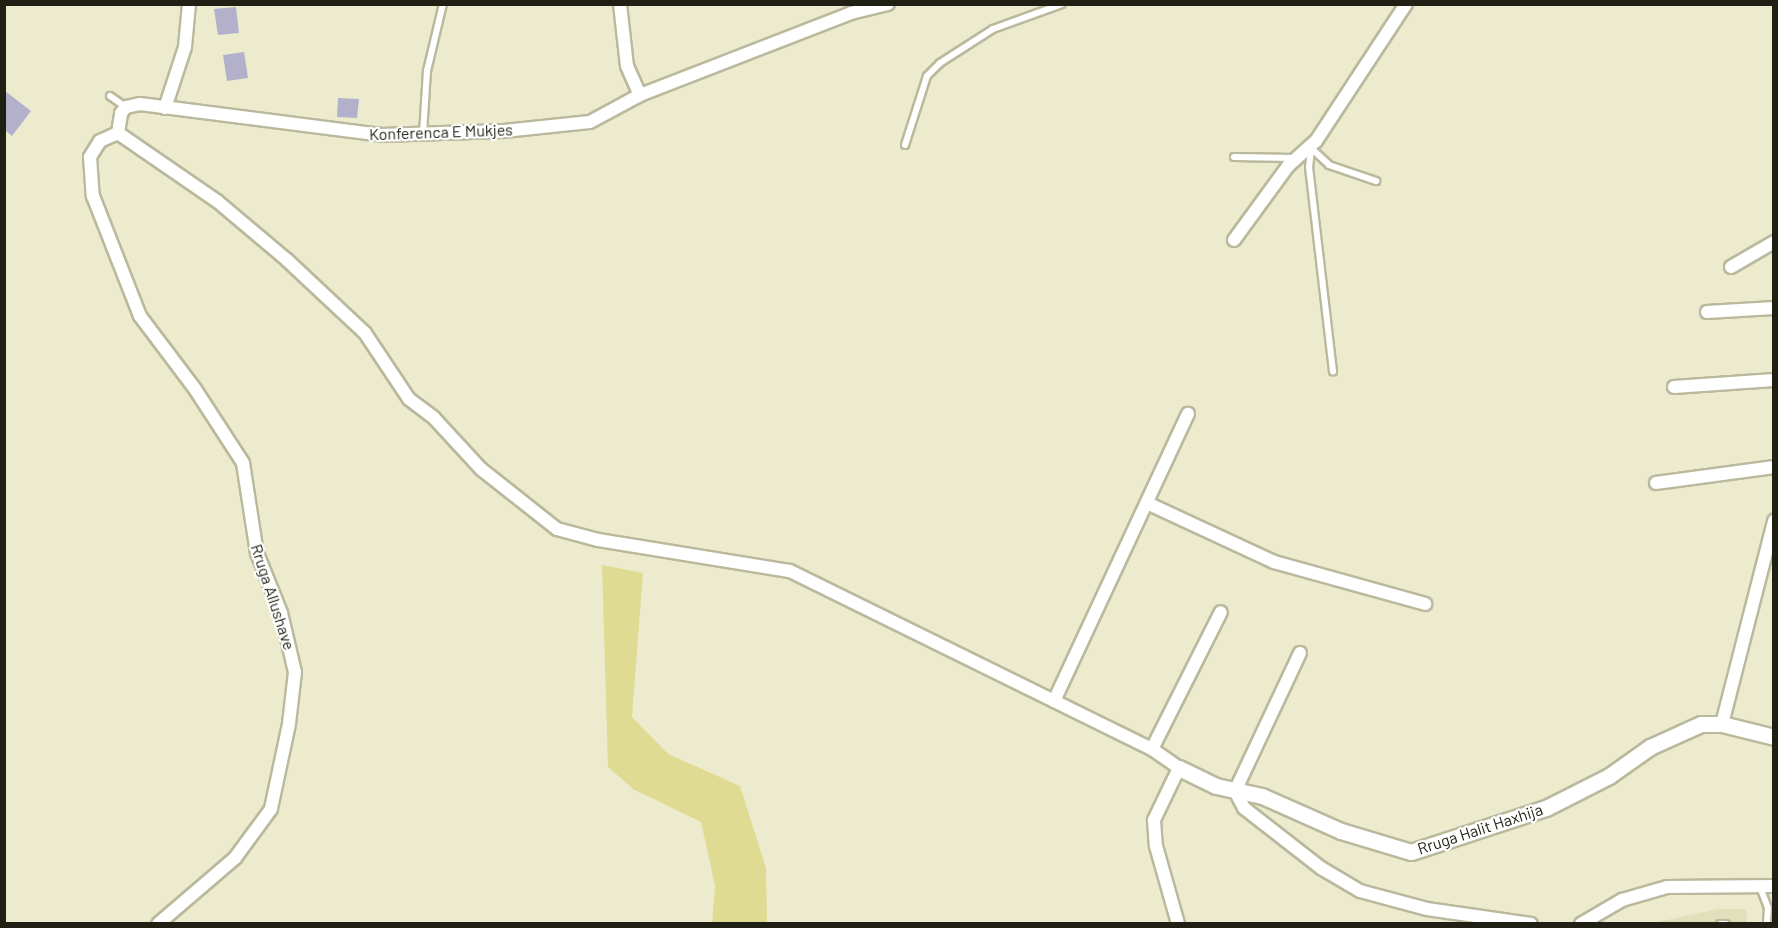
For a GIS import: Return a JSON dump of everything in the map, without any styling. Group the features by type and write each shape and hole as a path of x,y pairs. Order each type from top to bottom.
{"street":[{"path":"165,108 185,47 189,4"},
{"path":"620,4 627,66 640,95"},
{"name":"Konferenca E Mukjes","path":"126,107 140,104 357,134 423,135 590,122 640,95 842,16 888,4"},
{"path":"1234,240 1295,158 1311,148 1406,4"},
{"path":"126,107 118,118 118,133 217,201 261,236 365,333 409,399 434,418 481,469 557,529 598,540 790,571 1152,749 1179,768 1154,820 1156,846 1178,924"},
{"name":"Rruga Allushave","path":"118,133 100,141 90,157 93,196 140,315 195,389 243,463 257,553 281,613 295,672 289,724 272,809 235,858 158,924"},
{"path":"1731,267 1773,242"},
{"path":"1707,312 1773,308"},
{"path":"1674,387 1773,380"},
{"path":"1054,701 1188,414"},
{"path":"1656,483 1773,467"},
{"path":"1147,503 1274,562 1425,604"},
{"path":"1722,724 1769,558 1773,521"},
{"path":"1152,749 1221,612"},
{"path":"1300,653 1235,791 1244,808 1259,822 1321,868 1360,891 1427,909 1531,924"},
{"name":"Rruga Halit Haxhija","path":"1179,768 1235,791 1262,796 1341,831 1411,852 1545,808 1609,776 1650,747 1701,724 1722,724 1773,737"},
{"path":"1581,924 1622,900 1667,887 1773,886"}],"lane":[{"path":"423,135 427,71 443,4"},
{"path":"905,145 927,76 940,63 993,29 1062,4"},
{"path":"110,96 126,107"},
{"path":"1311,148 1329,165 1376,181"},
{"path":"1311,148 1309,167 1333,372"},
{"path":"1234,157 1295,158"},
{"path":"1760,887 1768,908 1767,924"},
{"path":"1720,924 1726,924"}],"shaded area":[{"path":"602,565 643,573 632,717 668,754 740,786 766,868 767,923 712,923 715,886 701,822 633,789 608,767"},
{"path":"1718,909 1747,909 1746,923 1648,924"}],"building":[{"path":"236,7 239,33 218,35 214,9"},
{"path":"244,52 248,78 227,81 223,55"},
{"path":"5,91 31,111 12,136 5,130"},
{"path":"338,98 359,99 357,118 337,117"}]}
